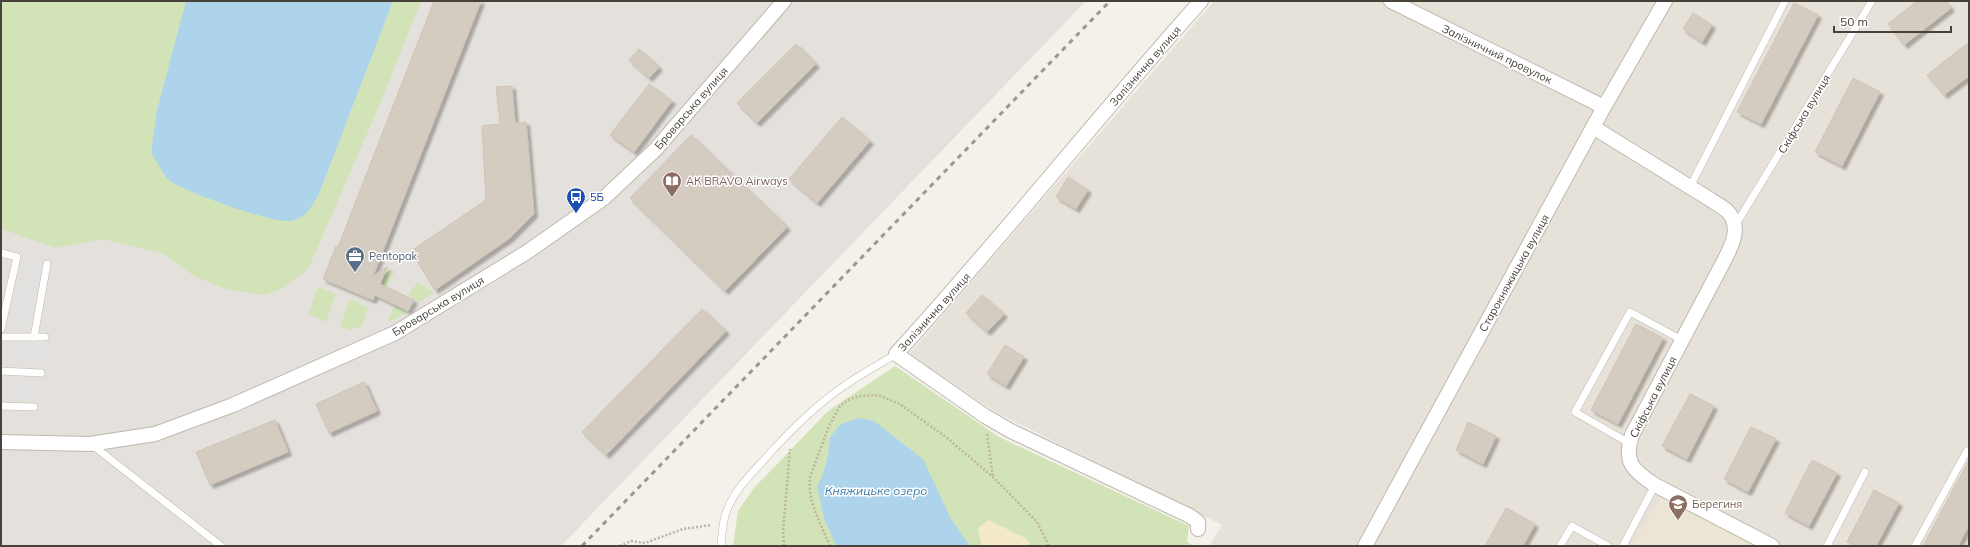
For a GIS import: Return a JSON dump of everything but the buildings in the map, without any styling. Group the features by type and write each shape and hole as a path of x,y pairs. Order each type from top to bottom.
{"street":[{"name":"Броварська вулиця","path":"1,442 90,444 155,434 233,405 395,333 527,252 604,198 655,150 784,1"},
{"name":"Залізнична вулиця","path":"1198,529 1198,522 1190,516 1040,446 985,416 896,354 958,286 1201,1"},
{"name":"Залізничний провулок","path":"1391,1 1604,107"},
{"name":"Старокняжицька вулиця","path":"1365,546 1604,107 1665,1"},
{"path":"1593,127 1729,213 1735,226"},
{"name":"Скіфська вулиця","path":"1735,226 1734,240 1628,449 1630,463 1639,475 1655,485 1772,546"}],"lane":[{"path":"1690,187 1785,1"},
{"name":"Скіфська вулиця","path":"1735,226 1872,1"},
{"path":"1,253 17,257 1,330"},
{"path":"34,337 47,264"},
{"path":"1630,443 1575,412 1630,312 1682,340"},
{"path":"1,337 45,338"},
{"path":"721,546 722,525 727,510 734,496 746,479 792,430 841,388 896,354"},
{"path":"1,371 41,373"},
{"path":"1,406 34,407"},
{"path":"90,444 220,546"},
{"path":"1915,546 1967,451"},
{"path":"1827,546 1865,472"},
{"path":"1623,546 1655,485"},
{"path":"1560,546 1572,526 1608,546"}],"path":[{"path":"830,546 812,502 809,485 810,477 829,426 840,406 848,400 859,396 878,395 900,404 946,438 993,477 1036,522 1049,546"},
{"path":"985,416 993,477"},
{"path":"784,546 783,533 792,430"},
{"path":"620,546 631,541 645,543 688,528 722,525"}],"shaded area":[{"path":"1,1 1086,1 561,546 1,546"},
{"path":"1214,1 1969,1 1969,546 1209,546 1222,525 997,413 909,354"},
{"path":"1,258 11,261 1,304"},
{"path":"43,261 29,331 6,331 22,262"},
{"path":"1,343 51,343 47,366 1,365"},
{"path":"1,377 44,378 41,401 1,399"},
{"name":"Берегиня","path":"1660,497 1758,546 1632,546"}],"green space":[{"path":"1,1 186,1 157,110 151,153 170,181 210,199 319,194 393,1 421,1 380,104 308,269 283,288 265,295 228,290 194,276 164,254 103,239 56,248 1,229"},
{"path":"387,269 394,272 385,292 378,290"},
{"path":"418,282 434,293 419,302 408,295"},
{"path":"318,287 336,294 326,322 308,314"},
{"path":"350,299 368,307 362,326 350,330 340,326"},
{"path":"395,306 408,312 388,322 387,321"},
{"path":"895,366 999,437 1189,526 1187,542 1194,546 733,546 738,511 754,488 828,411"}],"sand":[{"path":"989,520 1027,539 1030,546 982,546 978,528"}],"water":[{"path":"186,1 393,1 319,194 307,212 299,218 289,221 265,217 229,206 179,186 170,181 151,153 157,110"},
{"name":"Княжицьке озеро","path":"859,418 874,421 923,459 951,519 970,546 836,546 824,518 817,487 823,474 828,456 830,437 841,424"}],"railway":[{"path":"582,546 1110,1"}],"place":[{"name":"АК BRAVO Airways","path":"672,198"},
{"name":"5Б","path":"576,214"},
{"name":"Pentopak","path":"355,273"},
{"name":"Берегиня","path":"1678,521"}]}
